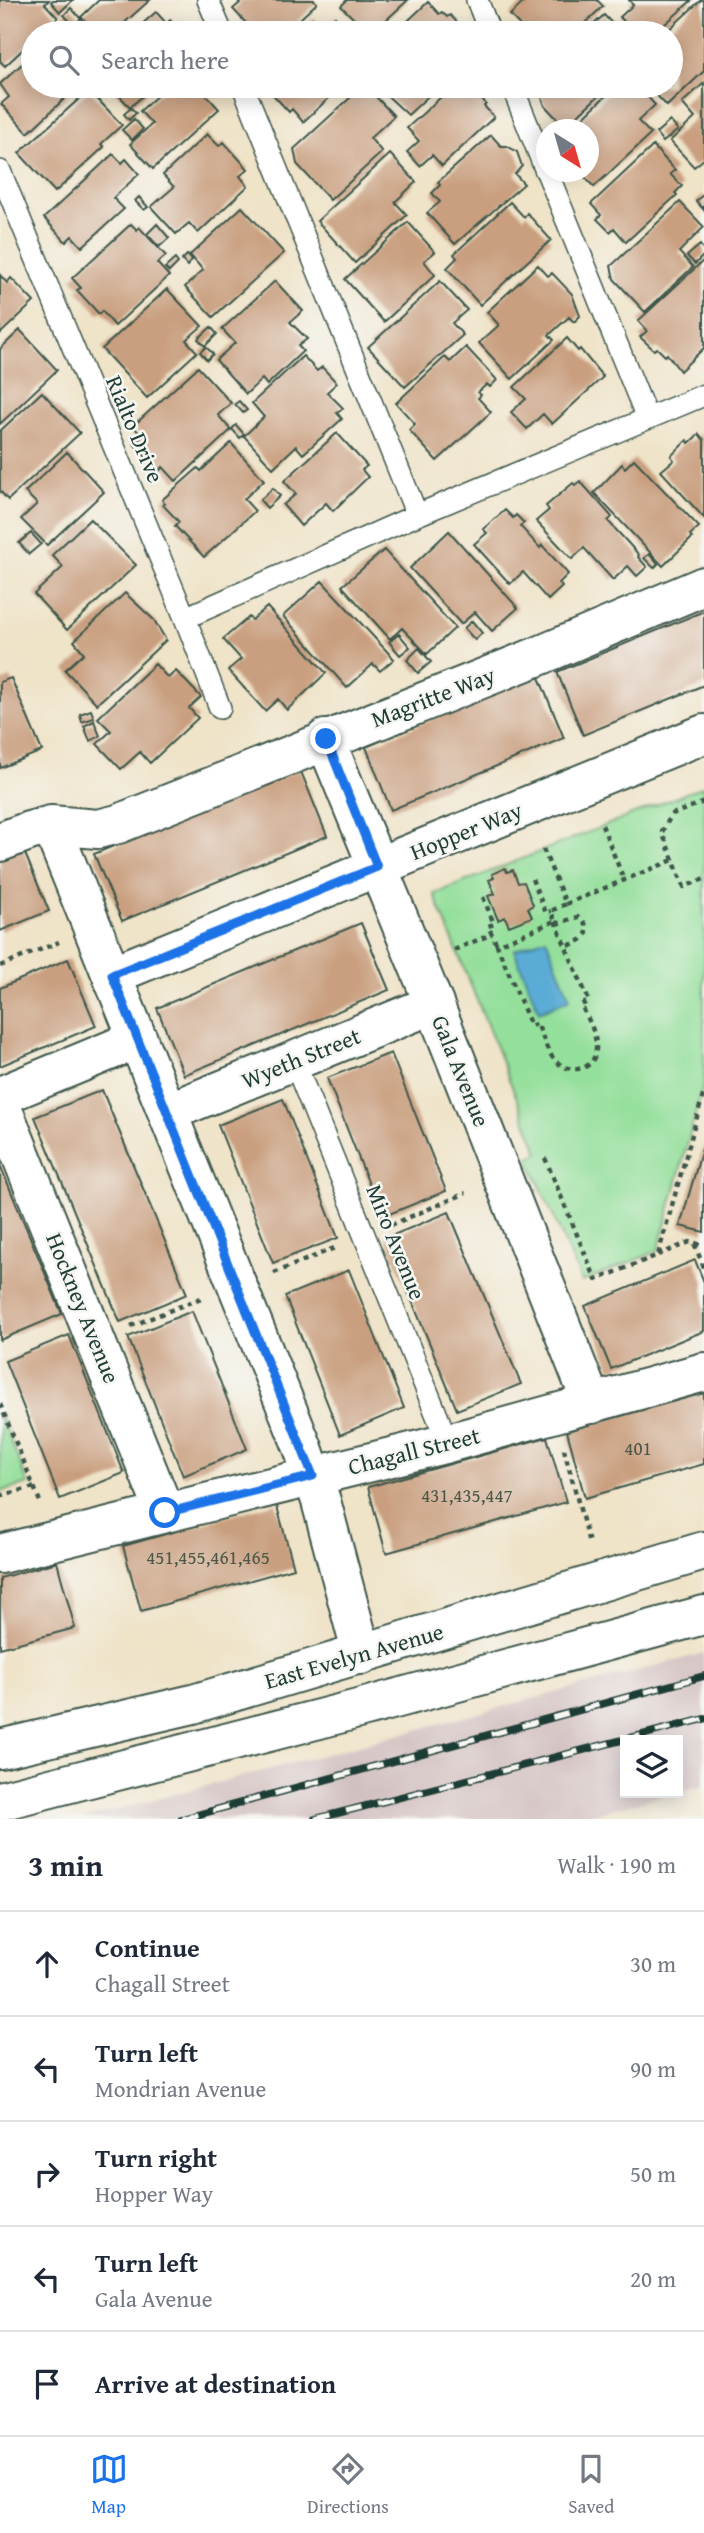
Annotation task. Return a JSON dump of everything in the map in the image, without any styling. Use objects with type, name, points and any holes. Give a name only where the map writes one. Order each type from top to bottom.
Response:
[{"type":"street","name":"Magritte Way","points":[[0,842],[51,825],[98,829],[118,824],[541,655],[704,586]]},
{"type":"street","name":"Hopper Way","points":[[112,975],[704,734]]},
{"type":"street","name":"Gala Avenue","points":[[326,739],[592,1404]]},
{"type":"street","points":[[51,825],[313,1476],[362,1655]]},
{"type":"street","name":"Wyeth Street","points":[[168,1112],[434,1004]]},
{"type":"street","points":[[0,1096],[138,1039]]},
{"type":"street","name":"Hockney Avenue","points":[[0,1103],[165,1513]]},
{"type":"street","name":"Chagall Street","points":[[0,1554],[448,1443],[704,1372]]},
{"type":"street","name":"East Evelyn Avenue","points":[[0,1749],[192,1704],[704,1551]]},
{"type":"street","points":[[0,1801],[358,1709],[704,1615]]},
{"type":"lane","points":[[208,0],[217,21]]},
{"type":"lane","points":[[477,0],[485,21]]},
{"type":"lane","points":[[248,98],[416,515]]},
{"type":"lane","points":[[517,98],[536,144]]},
{"type":"lane","name":"Rialto Drive","points":[[0,171],[220,708]]},
{"type":"lane","points":[[551,182],[648,418]]},
{"type":"lane","points":[[185,618],[416,515],[704,395]]},
{"type":"lane","name":"Miro Avenue","points":[[295,1061],[448,1443]]},
{"type":"path","points":[[704,802],[672,814],[662,832],[684,887],[704,879]]},
{"type":"path","points":[[602,825],[624,880]]},
{"type":"path","points":[[543,849],[566,904]]},
{"type":"path","points":[[532,879],[547,913],[673,860]]},
{"type":"path","points":[[482,897],[494,924],[488,926],[531,1026],[537,1023],[551,1056],[570,1070],[585,1067],[592,1062],[595,1037],[581,1005],[589,1001],[551,911]]},
{"type":"path","points":[[497,945],[578,917],[585,923],[587,933],[566,947]]},
{"type":"path","points":[[451,952],[492,934]]},
{"type":"path","points":[[0,966],[60,941]]},
{"type":"path","points":[[658,1255],[704,1092]]},
{"type":"path","points":[[545,1158],[596,1280],[690,1242],[704,1246]]},
{"type":"path","points":[[462,1180],[472,1204]]},
{"type":"path","points":[[381,1229],[467,1193]]},
{"type":"path","points":[[264,1277],[348,1243]]},
{"type":"path","points":[[694,1243],[704,1268]]},
{"type":"path","points":[[122,1327],[199,1298],[211,1297]]},
{"type":"path","points":[[199,1298],[204,1311]]},
{"type":"path","points":[[0,1404],[44,1511]]},
{"type":"path","points":[[563,1444],[589,1543]]},
{"type":"path","points":[[0,1496],[33,1487]]},
{"type":"shaded area","points":[[704,1653],[704,1785],[683,1791],[683,1735],[620,1735],[620,1798],[655,1798],[575,1819],[82,1819]]},
{"type":"green space","points":[[704,786],[704,1082],[658,1251],[582,1282],[528,1158],[539,1153],[434,894]]},
{"type":"green space","points":[[0,1414],[28,1484],[0,1492]]},
{"type":"water","points":[[546,938],[570,999],[539,1012],[514,950]]},
{"type":"building","points":[[0,0],[49,0],[45,4],[58,18],[55,21],[21,21],[21,51],[5,66],[0,61]]},
{"type":"building","points":[[73,0],[60,12],[51,2]]},
{"type":"building","points":[[99,0],[150,0],[126,21],[85,21],[81,17]]},
{"type":"building","points":[[237,0],[314,0],[317,3],[298,21],[244,21],[233,9],[240,3]]},
{"type":"building","points":[[347,0],[408,0],[385,21],[356,21],[341,6]]},
{"type":"building","points":[[526,0],[597,0],[603,6],[587,21],[516,21],[510,15]]},
{"type":"building","points":[[629,0],[692,0],[668,21],[624,21],[620,17],[633,5]]},
{"type":"building","points":[[704,0],[704,71],[683,91],[683,21],[678,21]]},
{"type":"building","points":[[428,2],[439,14],[442,12],[447,17],[450,15],[456,21],[408,21]]},
{"type":"building","points":[[71,8],[81,19],[69,21],[64,15]]},
{"type":"building","points":[[156,12],[164,21],[146,21]]},
{"type":"building","points":[[604,15],[610,21],[597,21]]},
{"type":"building","points":[[21,65],[21,98],[65,98],[28,133],[1,104],[9,97],[0,84]]},
{"type":"building","points":[[704,83],[704,159],[694,167],[670,141],[695,118],[682,103]]},
{"type":"building","points":[[80,98],[97,98],[122,125],[101,144],[104,147],[55,192],[19,153]]},
{"type":"building","points":[[121,98],[140,98],[130,107]]},
{"type":"building","points":[[155,98],[209,98],[219,109],[153,169],[130,144],[152,124],[140,111]]},
{"type":"building","points":[[276,98],[329,98],[303,122],[292,109],[289,112]]},
{"type":"building","points":[[350,98],[377,98],[394,116],[370,138],[382,152],[330,200],[297,164],[294,149]]},
{"type":"building","points":[[390,98],[426,98],[408,115]]},
{"type":"building","points":[[440,98],[480,98],[494,117],[442,166],[432,155],[420,166],[407,152],[419,141],[407,128]]},
{"type":"building","points":[[542,98],[596,98],[574,119],[557,119],[545,106]]},
{"type":"building","points":[[603,98],[649,98],[655,105],[638,121],[651,134],[594,187],[589,182],[599,182],[599,119],[582,119]]},
{"type":"building","points":[[659,98],[675,98],[667,106]]},
{"type":"building","points":[[131,108],[136,113],[129,120],[124,114]]},
{"type":"building","points":[[134,119],[143,129],[132,140],[122,130]]},
{"type":"building","points":[[670,121],[678,130],[663,142],[656,133]]},
{"type":"building","points":[[207,134],[219,146],[224,142],[248,169],[240,176],[248,186],[198,233],[189,223],[176,234],[151,207],[174,187],[163,175]]},
{"type":"building","points":[[491,135],[501,146],[507,146],[517,152],[522,166],[515,174],[524,184],[455,244],[427,213],[440,202],[432,193],[440,185],[438,182]]},
{"type":"building","points":[[653,146],[675,170],[670,174],[682,186],[675,193],[677,195],[626,242],[614,228],[610,232],[597,219],[601,215],[591,204]]},
{"type":"building","points":[[113,154],[122,163],[126,159],[139,174],[113,198],[124,209],[82,247],[72,236],[66,242],[44,218]]},
{"type":"building","points":[[390,154],[416,182],[395,202],[407,215],[355,263],[317,221]]},
{"type":"building","points":[[704,194],[704,210],[696,201]]},
{"type":"building","points":[[139,197],[148,207],[144,210],[135,201]]},
{"type":"building","points":[[510,202],[524,217],[527,213],[551,240],[480,305],[447,268],[457,258],[454,254]]},
{"type":"building","points":[[680,202],[704,227],[679,252],[693,267],[645,312],[614,279],[611,266]]},
{"type":"building","points":[[242,207],[284,253],[213,317],[185,287],[203,270],[190,255]]},
{"type":"building","points":[[408,222],[435,252],[424,261],[435,275],[384,322],[345,279]]},
{"type":"building","points":[[131,224],[137,230],[139,227],[166,256],[157,263],[169,276],[115,326],[102,311],[99,314],[77,290],[81,288],[72,278]]},
{"type":"building","points":[[157,224],[169,238],[159,247],[147,234]]},
{"type":"building","points":[[700,245],[704,255],[695,264],[687,256]]},
{"type":"building","points":[[187,255],[192,260],[187,266],[182,260]]},
{"type":"building","points":[[175,259],[178,263],[169,272],[165,268]]},
{"type":"building","points":[[704,260],[704,348],[680,371],[667,354],[665,356],[657,348],[654,350],[640,337],[647,331],[638,321]]},
{"type":"building","points":[[538,265],[548,276],[552,273],[572,294],[580,316],[574,322],[569,317],[549,335],[554,340],[512,379],[479,343],[499,325],[487,312]]},
{"type":"building","points":[[0,275],[7,283],[11,278],[34,302],[0,334]]},
{"type":"building","points":[[275,281],[303,311],[290,322],[307,339],[298,346],[303,351],[267,385],[262,379],[246,394],[216,360],[235,343],[222,329]]},
{"type":"building","points":[[440,281],[467,310],[452,323],[463,335],[405,387],[368,347]]},
{"type":"building","points":[[167,289],[202,326],[186,340],[197,352],[147,398],[102,349]]},
{"type":"building","points":[[211,327],[217,334],[205,346],[198,339]]},
{"type":"building","points":[[20,330],[57,370],[0,424],[0,349]]},
{"type":"building","points":[[567,338],[603,377],[552,424],[543,414],[527,429],[511,412],[526,399],[514,387]]},
{"type":"building","points":[[206,347],[213,354],[207,360],[200,352]]},
{"type":"building","points":[[466,347],[497,380],[490,387],[487,384],[478,392],[481,395],[478,398],[491,412],[437,461],[409,430],[415,424],[396,403],[445,357],[450,362]]},
{"type":"building","points":[[303,356],[317,371],[322,367],[337,383],[327,392],[343,408],[337,413],[342,419],[303,454],[296,446],[273,468],[244,436],[264,417],[252,403]]},
{"type":"building","points":[[198,367],[231,403],[218,415],[231,430],[176,481],[163,467],[159,471],[134,444],[142,436],[133,426]]},
{"type":"building","points":[[42,392],[80,433],[8,500],[0,491],[0,431]]},
{"type":"building","points":[[239,401],[247,410],[243,413],[235,404]]},
{"type":"building","points":[[236,425],[244,434],[240,438],[232,429]]},
{"type":"building","points":[[337,433],[367,466],[362,470],[368,477],[333,511],[326,503],[301,526],[283,505],[296,494],[284,481]]},
{"type":"building","points":[[699,434],[704,440],[704,518],[661,471],[674,460],[671,456],[687,440],[689,443]]},
{"type":"building","points":[[231,443],[264,480],[244,499],[255,511],[204,557],[175,526],[179,522],[163,505],[165,504],[162,500],[198,468],[201,471]]},
{"type":"building","points":[[67,452],[104,492],[47,545],[21,519],[37,504],[25,492]]},
{"type":"building","points":[[634,459],[699,527],[690,535],[692,538],[663,566],[594,493],[622,464],[625,468]]},
{"type":"building","points":[[580,481],[612,517],[608,521],[647,567],[637,576],[628,566],[613,580],[584,548],[572,559],[536,521],[549,510],[546,506],[573,483],[575,485]]},
{"type":"building","points":[[273,488],[280,496],[267,508],[260,500]]},
{"type":"building","points":[[505,510],[524,523],[520,526],[540,548],[542,545],[568,574],[559,583],[562,587],[548,600],[523,572],[510,584],[474,544],[487,533],[483,529]]},
{"type":"building","points":[[90,519],[136,565],[67,630],[34,594],[63,567],[52,555]]},
{"type":"building","points":[[449,531],[518,608],[492,631],[475,612],[461,624],[410,568]]},
{"type":"building","points":[[31,533],[41,544],[29,554],[19,543]]},
{"type":"building","points":[[384,550],[455,628],[427,654],[402,628],[390,639],[342,586]]},
{"type":"building","points":[[649,554],[658,564],[654,568],[644,558]]},
{"type":"building","points":[[322,581],[394,659],[380,671],[373,664],[347,688],[283,616]]},
{"type":"building","points":[[125,593],[154,620],[166,640],[97,704],[65,670],[84,653],[74,641]]},
{"type":"building","points":[[267,607],[326,673],[287,710],[278,699],[265,711],[228,670],[241,659],[223,639],[249,617],[252,620]]},
{"type":"building","points":[[704,611],[704,685],[583,735],[557,672]]},
{"type":"building","points":[[472,621],[482,633],[475,640],[464,628]]},
{"type":"building","points":[[399,634],[410,647],[400,655],[389,642]]},
{"type":"building","points":[[419,648],[431,662],[418,673],[407,660]]},
{"type":"building","points":[[155,664],[168,678],[176,671],[201,697],[189,708],[198,718],[150,763],[140,752],[121,769],[97,744],[111,731],[98,718]]},
{"type":"building","points":[[538,675],[564,738],[391,810],[366,747]]},
{"type":"building","points":[[11,678],[42,751],[0,768],[0,682]]},
{"type":"building","points":[[91,710],[94,718],[82,722],[80,714]]},
{"type":"building","points":[[94,721],[100,736],[90,741],[84,726]]},
{"type":"building","points":[[300,769],[327,836],[122,921],[94,854]]},
{"type":"building","points":[[21,844],[49,911],[0,931],[0,853]]},
{"type":"building","points":[[505,868],[507,872],[513,870],[518,883],[524,882],[533,905],[528,908],[532,917],[509,926],[505,917],[498,920],[488,896],[495,894],[489,880],[494,878],[492,874]]},
{"type":"building","points":[[361,923],[389,990],[184,1075],[157,1008]]},
{"type":"building","points":[[68,959],[96,1026],[0,1066],[0,988]]},
{"type":"building","points":[[391,1053],[446,1191],[382,1217],[327,1078]]},
{"type":"building","points":[[102,1090],[187,1294],[120,1322],[35,1117]]},
{"type":"building","points":[[283,1099],[338,1238],[273,1263],[218,1125]]},
{"type":"building","points":[[704,1142],[704,1232],[680,1226]]},
{"type":"building","points":[[0,1165],[62,1314],[0,1340]]},
{"type":"building","points":[[449,1212],[521,1384],[457,1410],[386,1238]]},
{"type":"building","points":[[695,1260],[704,1282],[704,1331],[611,1369],[585,1306]]},
{"type":"building","points":[[349,1270],[404,1408],[340,1435],[285,1296]]},
{"type":"building","points":[[192,1311],[247,1449],[183,1476],[128,1337]]},
{"type":"building","points":[[69,1335],[124,1473],[60,1499],[5,1361]]},
{"type":"building","points":[[704,1393],[704,1464],[585,1498],[567,1431]]},
{"type":"building","points":[[547,1437],[566,1502],[386,1553],[368,1487]]},
{"type":"building","points":[[276,1503],[294,1568],[141,1611],[123,1546]]},
{"type":"building","points":[[57,1562],[75,1628],[0,1648],[0,1578]]},
{"type":"railway","points":[[182,1819],[704,1676]]},
{"type":"railway","points":[[315,1819],[704,1719]]},
{"type":"route","points":[[165,1513],[313,1476],[112,975],[377,867],[326,739]]}]
